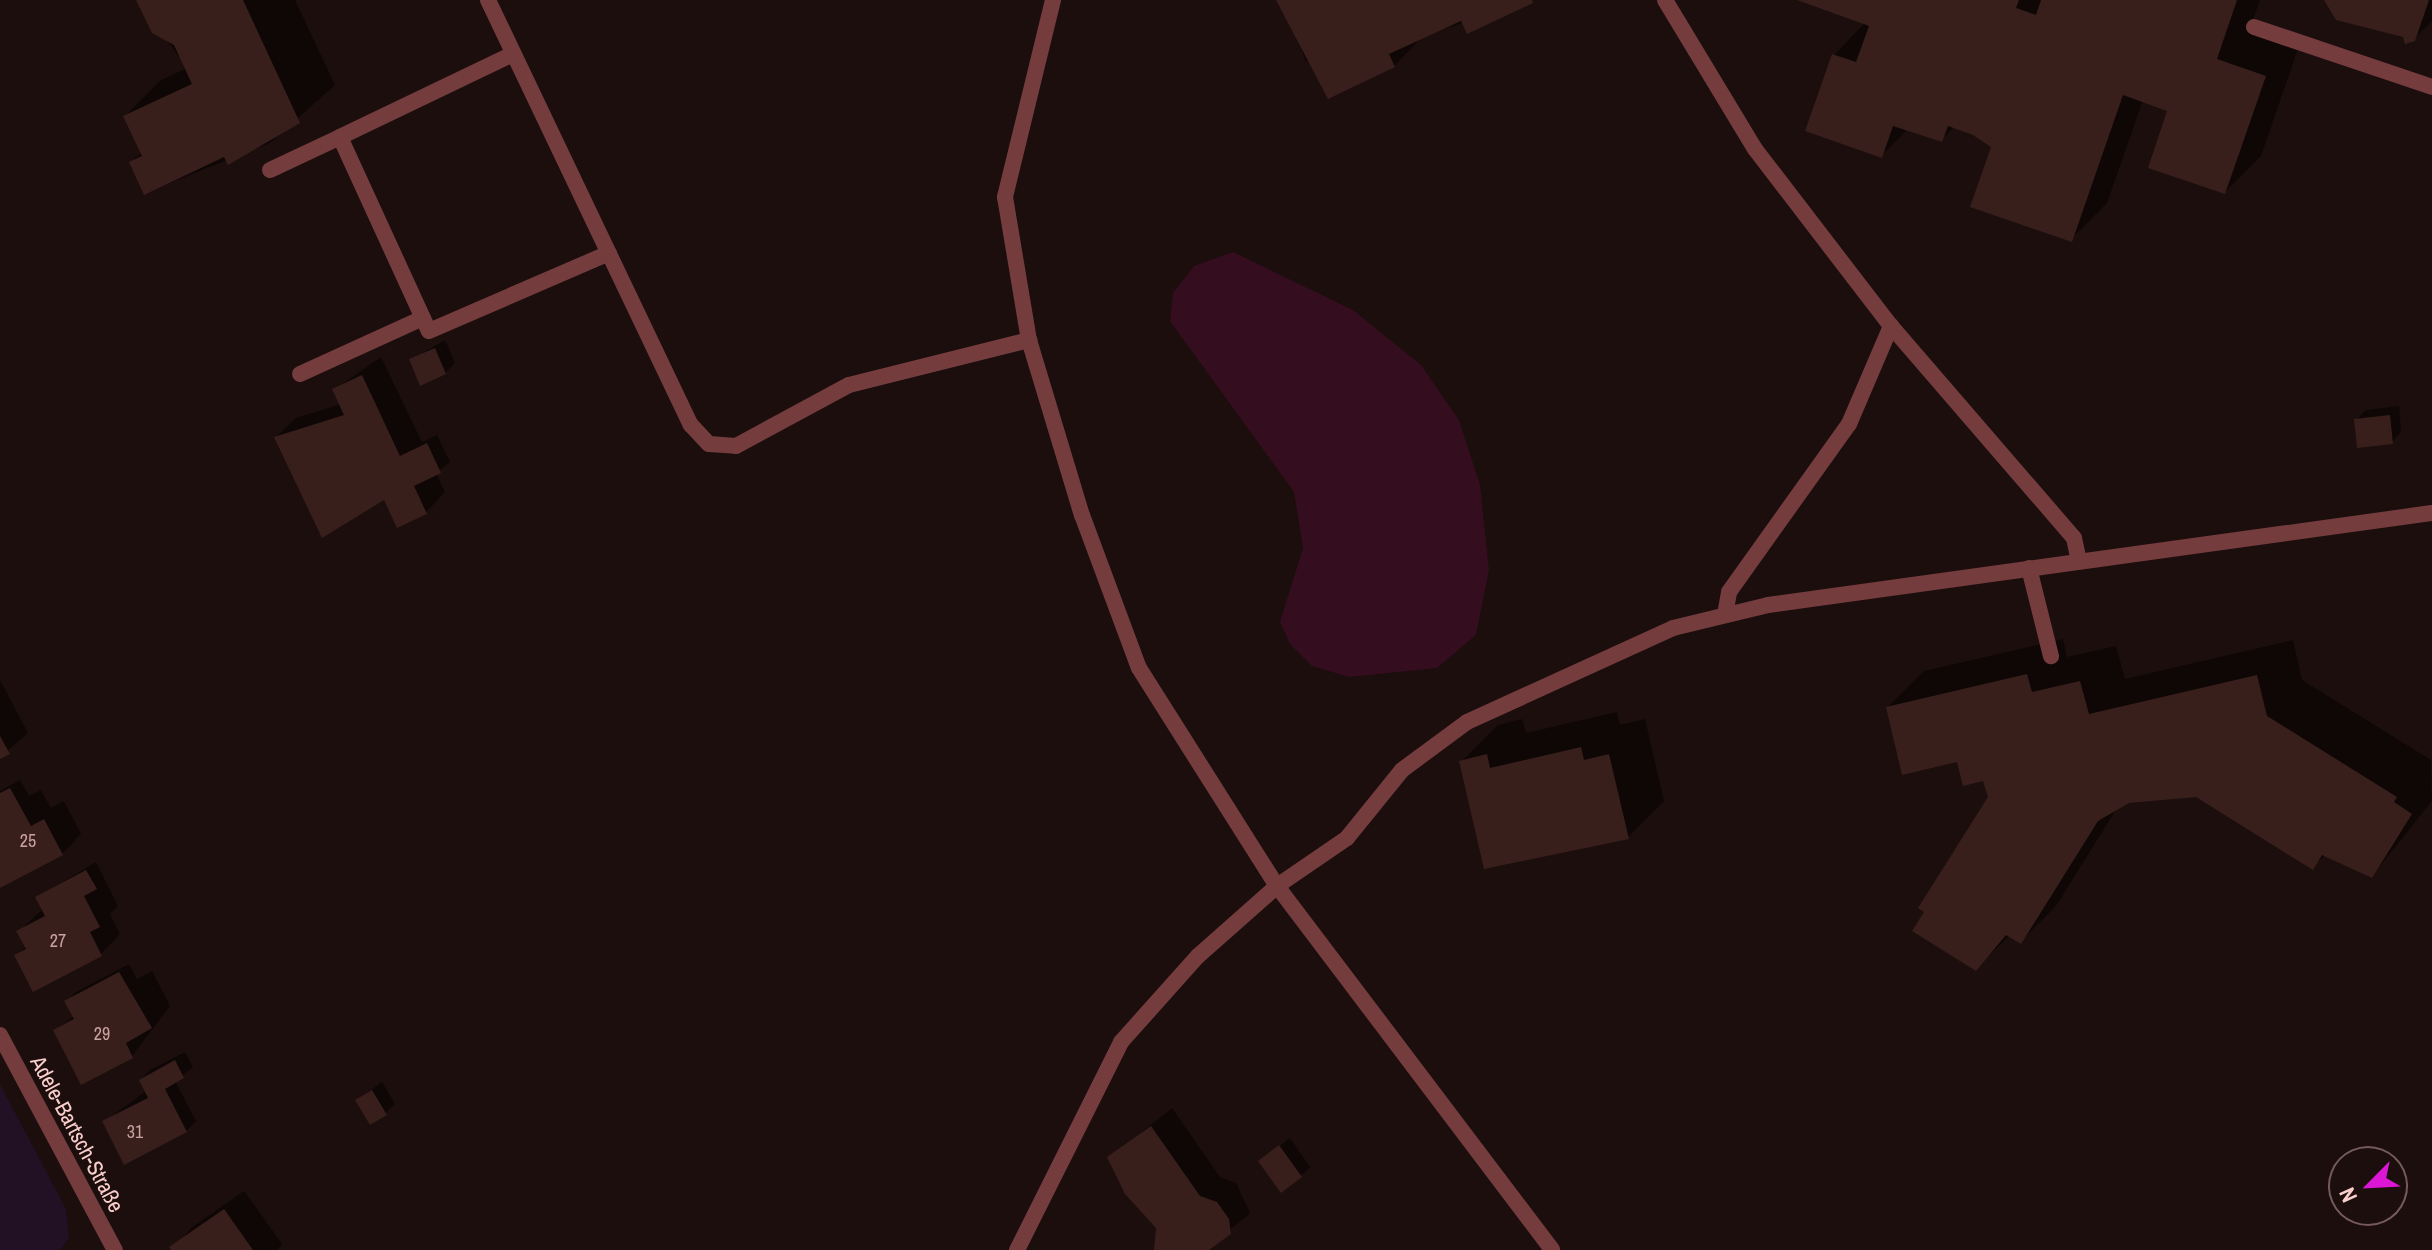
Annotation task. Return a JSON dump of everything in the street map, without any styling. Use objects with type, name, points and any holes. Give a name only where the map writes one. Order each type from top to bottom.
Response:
[{"type":"street","points":[[488,0],[691,425],[709,444],[736,446],[849,385],[1029,340]]},
{"type":"street","points":[[1053,0],[1005,197],[1029,340],[1139,668],[1277,886],[1552,1250]]},
{"type":"street","points":[[1665,0],[1755,149],[1891,326],[2074,538],[2079,561]]},
{"type":"street","points":[[2254,27],[2432,87]]},
{"type":"street","points":[[270,170],[513,54]]},
{"type":"street","points":[[340,137],[429,331],[609,253]]},
{"type":"street","points":[[300,374],[423,318]]},
{"type":"street","points":[[1725,615],[1729,592],[1849,424],[1891,326]]},
{"type":"street","points":[[1017,1250],[1105,1064],[1198,956],[1277,886],[1347,838],[1402,770],[1467,722],[1626,647],[1725,615],[2029,568],[2432,513]]},
{"type":"street","points":[[2029,568],[2051,656]]},
{"type":"street","name":"Adele-Bartsch-Straße","points":[[0,1035],[109,1248]]},
{"type":"shaded area","points":[[1233,252],[1353,310],[1421,365],[1459,420],[1480,485],[1489,570],[1476,635],[1437,668],[1349,677],[1312,666],[1290,644],[1280,622],[1303,548],[1294,492],[1170,321],[1173,293],[1194,266]]},
{"type":"shaded area","points":[[0,1084],[66,1209],[69,1238],[60,1250],[0,1250]]},
{"type":"building","points":[[136,0],[243,0],[300,123],[228,165],[224,157],[144,195],[129,162],[142,156],[123,116],[192,84],[174,45],[152,33]]},
{"type":"building","points":[[1276,0],[1532,0],[1533,3],[1467,34],[1461,21],[1389,54],[1395,67],[1328,99]]},
{"type":"building","points":[[1797,0],[2019,0],[2016,8],[2036,15],[2041,0],[2237,0],[2217,59],[2266,76],[2225,194],[2148,168],[2167,111],[2123,95],[2072,242],[1970,207],[1991,147],[1973,135],[1948,126],[1942,142],[1893,126],[1882,158],[1805,131],[1832,54],[1856,62],[1869,26]]},
{"type":"building","points":[[2324,0],[2429,0],[2415,41],[2405,44],[2403,37],[2336,20]]},
{"type":"building","points":[[435,348],[446,374],[420,386],[409,359]]},
{"type":"building","points":[[362,375],[400,456],[427,443],[441,473],[414,486],[427,514],[397,528],[384,500],[322,538],[274,437],[344,415],[332,389]]},
{"type":"building","points":[[2390,415],[2393,444],[2357,448],[2354,419]]},
{"type":"building","points":[[2027,674],[2032,692],[2080,681],[2089,714],[2257,675],[2267,716],[2397,797],[2394,802],[2412,814],[2372,878],[2322,855],[2313,870],[2196,797],[2129,803],[2098,821],[2021,944],[2006,935],[1976,971],[1912,931],[1924,912],[1918,908],[1988,797],[1983,781],[1963,786],[1957,762],[1902,775],[1886,707]]},
{"type":"building","points":[[0,736],[10,754],[0,759]]},
{"type":"building","points":[[1581,747],[1584,760],[1609,754],[1629,839],[1484,869],[1459,761],[1487,754],[1490,768]]},
{"type":"building","points":[[10,788],[31,826],[44,819],[63,855],[0,888],[0,793]]},
{"type":"building","points":[[86,870],[97,889],[84,896],[100,927],[90,932],[102,956],[33,992],[14,955],[26,949],[16,931],[45,916],[35,897]]},
{"type":"building","points":[[119,972],[152,1028],[126,1043],[133,1058],[81,1085],[53,1030],[74,1019],[64,1001]]},
{"type":"building","points":[[175,1060],[184,1078],[165,1089],[187,1132],[124,1165],[102,1121],[148,1098],[139,1080]]},
{"type":"building","points":[[372,1090],[387,1115],[370,1125],[355,1100]]},
{"type":"building","points":[[1151,1126],[1200,1196],[1217,1202],[1229,1219],[1231,1234],[1209,1250],[1154,1250],[1156,1228],[1125,1194],[1107,1157]]},
{"type":"building","points":[[1279,1145],[1302,1177],[1281,1193],[1258,1161]]},
{"type":"building","points":[[224,1209],[253,1250],[171,1250],[169,1247]]}]
